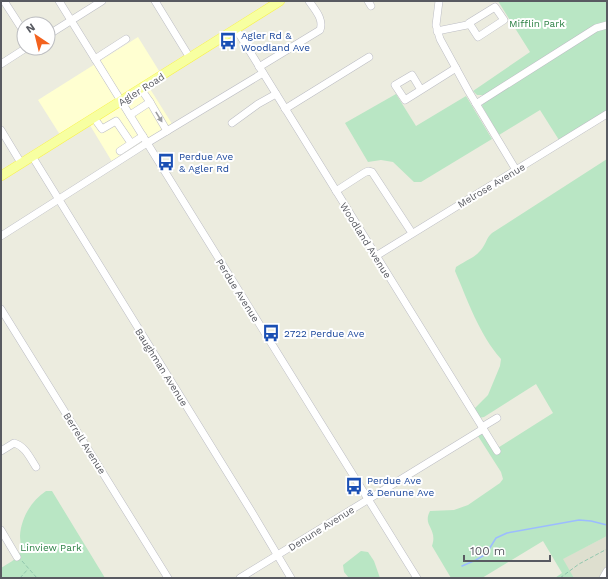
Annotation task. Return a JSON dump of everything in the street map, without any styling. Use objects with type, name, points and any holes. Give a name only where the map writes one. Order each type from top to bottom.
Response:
[{"type":"main road","name":"Agler Road","points":[[1,176],[280,1]]},
{"type":"street","points":[[4,1],[16,20]]},
{"type":"street","name":"Perdue Avenue","points":[[59,1],[417,578]]},
{"type":"street","points":[[56,30],[102,1]]},
{"type":"street","points":[[1,236],[168,131],[320,30],[322,24],[321,20],[309,1]]},
{"type":"street","points":[[439,1],[437,12],[437,31],[440,39],[476,104],[516,170]]},
{"type":"street","points":[[158,2],[190,58]]},
{"type":"street","points":[[437,31],[470,23],[495,7],[504,20],[478,37],[470,23]]},
{"type":"street","points":[[476,104],[596,28],[607,25]]},
{"type":"street","name":"Woodland Avenue","points":[[236,29],[497,451]]},
{"type":"street","points":[[95,59],[126,39]]},
{"type":"street","points":[[1,64],[16,54]]},
{"type":"street","points":[[285,109],[369,57]]},
{"type":"street","points":[[421,90],[456,68]]},
{"type":"street","points":[[141,89],[168,131]]},
{"type":"street","points":[[232,123],[258,104],[276,94]]},
{"type":"street","points":[[130,115],[150,102]]},
{"type":"street","name":"Melrose Avenue","points":[[376,256],[607,114]]},
{"type":"street","points":[[94,118],[102,129],[116,121],[131,143]]},
{"type":"street","points":[[1,130],[21,163]]},
{"type":"street","points":[[120,151],[143,136]]},
{"type":"street","name":"Baughman Avenue","points":[[32,156],[291,578]]},
{"type":"street","points":[[336,191],[364,173],[368,171],[372,172],[412,234]]},
{"type":"street","name":"Berrell Avenue","points":[[1,309],[168,578]]},
{"type":"street","name":"Denune Avenue","points":[[240,578],[497,418]]},
{"type":"street","points":[[1,451],[14,443],[18,444],[22,447],[36,467]]},
{"type":"street","points":[[1,530],[17,557]]},
{"type":"street","points":[[603,578],[607,571]]},
{"type":"path","points":[[560,578],[579,564],[607,549]]},
{"type":"path","points":[[17,557],[37,578]]},
{"type":"path","points":[[20,578],[29,569]]},
{"type":"shaded area","points":[[138,37],[161,74],[147,84],[174,127],[114,165],[88,122],[62,138],[38,100]]},
{"type":"shaded area","points":[[607,536],[607,578],[574,578],[562,559]]},
{"type":"green space","name":"Mifflin Park","points":[[498,1],[607,1],[607,110],[559,140],[540,110],[499,135],[482,106],[485,98],[483,95],[477,95],[473,91],[530,52]]},
{"type":"green space","points":[[396,94],[416,126],[466,96],[492,139],[421,182],[414,182],[393,162],[381,160],[368,162],[345,123]]},
{"type":"green space","points":[[607,159],[607,536],[563,559],[574,578],[555,578],[562,573],[543,541],[482,578],[451,578],[432,546],[433,535],[428,520],[430,511],[454,510],[468,505],[500,483],[503,479],[501,472],[478,436],[481,433],[496,449],[553,413],[536,384],[484,417],[479,418],[474,409],[488,395],[500,366],[501,359],[486,339],[480,328],[455,271],[456,267],[478,253],[492,233]]},
{"type":"green space","name":"Linview Park","points":[[46,491],[52,491],[105,578],[1,578],[1,568],[19,555],[21,548],[20,536],[22,523],[28,510],[31,505]]},
{"type":"green space","points":[[361,551],[368,552],[374,561],[380,578],[349,578],[344,572],[343,565]]},
{"type":"waterway","points":[[462,566],[486,554],[496,538],[507,533],[579,520],[607,525]]},
{"type":"place","name":"Agler Rd & Woodland Ave","points":[[228,41]]},
{"type":"place","name":"Perdue Ave & Agler Rd","points":[[166,162]]},
{"type":"place","name":"2722 Perdue Ave","points":[[271,333]]},
{"type":"place","name":"Perdue Ave & Denune Ave","points":[[354,486]]}]
